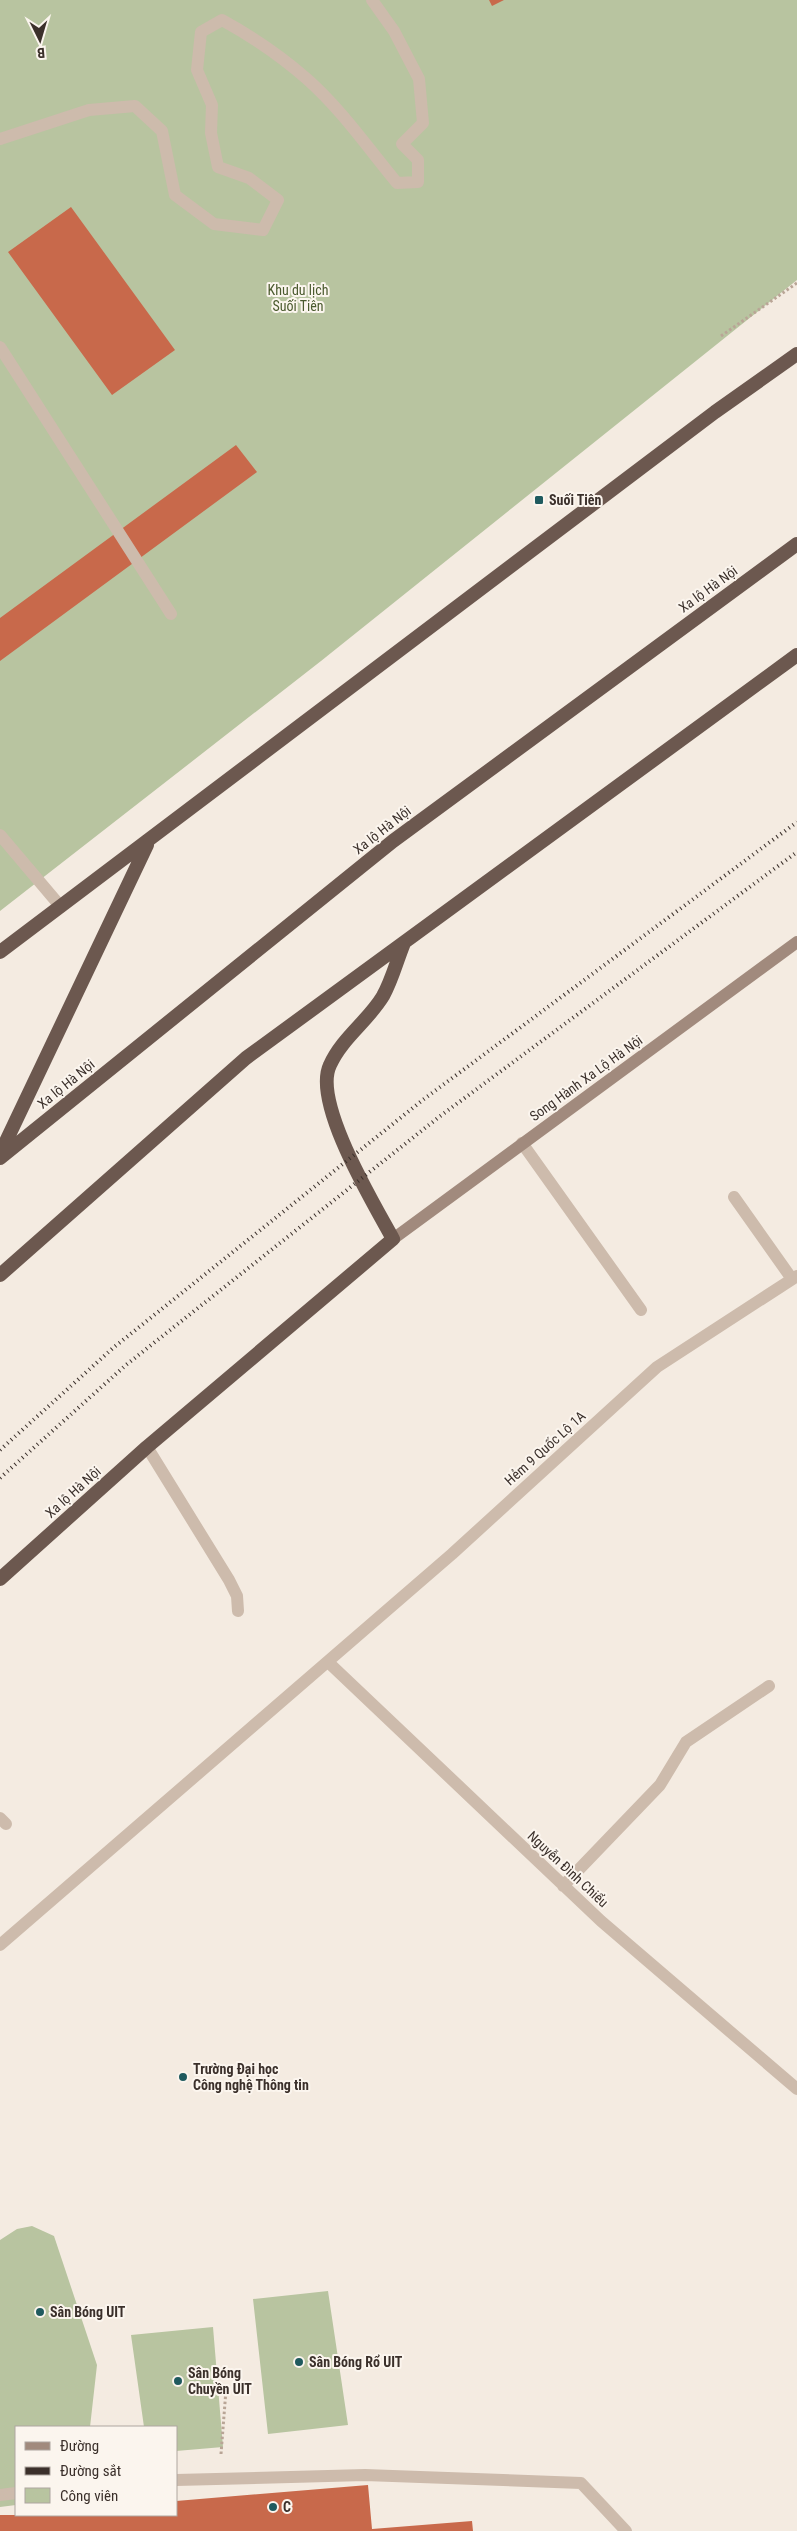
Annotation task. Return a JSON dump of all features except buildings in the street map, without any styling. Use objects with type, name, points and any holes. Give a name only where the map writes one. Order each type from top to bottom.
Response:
[{"type":"highway","points":[[0,952],[700,424],[797,354]]},
{"type":"highway","name":"Xa lộ Hà Nội","points":[[0,1158],[393,841],[797,544]]},
{"type":"highway","points":[[0,1274],[246,1058],[797,655]]},
{"type":"highway","points":[[0,1154],[148,842]]},
{"type":"highway","points":[[394,1239],[347,1155],[325,1086],[329,1066],[337,1051],[382,996],[405,942]]},
{"type":"highway","name":"Xa lộ Hà Nội","points":[[0,1579],[147,1447],[394,1239]]},
{"type":"main road","name":"Song Hành Xa Lộ Hà Nội","points":[[394,1239],[797,942]]},
{"type":"street","points":[[0,139],[89,110],[135,106],[162,131],[175,194],[214,224],[263,230],[278,200],[249,178],[218,167],[211,133],[212,105],[197,70],[200,32],[222,20],[259,41],[308,80],[356,131],[397,183],[418,182],[418,160],[402,144],[423,123],[419,79],[394,31],[372,0]]},
{"type":"street","points":[[0,347],[171,614]]},
{"type":"street","points":[[0,835],[61,907]]},
{"type":"street","points":[[522,1143],[641,1310]]},
{"type":"street","points":[[734,1197],[795,1277]]},
{"type":"street","name":"Hẻm 9 Quốc Lộ 1A","points":[[0,1946],[452,1554],[657,1367],[795,1277]]},
{"type":"street","points":[[147,1447],[238,1596],[238,1611]]},
{"type":"street","name":"Nguyễn Đình Chiểu","points":[[328,1662],[563,1886],[797,2089]]},
{"type":"street","points":[[563,1886],[660,1785],[686,1742],[769,1686]]},
{"type":"street","points":[[178,2480],[365,2475],[581,2483],[626,2531]]},
{"type":"street","points":[[0,2495],[15,2493]]},
{"type":"path","points":[[721,336],[797,283]]},
{"type":"path","points":[[214,2480],[223,2447],[226,2390]]},
{"type":"green space","name":"Khu du lịch Suối Tiên","points":[[0,0],[797,0],[797,280],[321,661],[0,911]]},
{"type":"green space","name":"Sân Bóng UIT","points":[[32,2226],[54,2236],[97,2365],[90,2426],[15,2426],[15,2505],[0,2507],[0,2240],[17,2229]]},
{"type":"green space","name":"Sân Bóng Rổ UIT","points":[[328,2291],[348,2425],[268,2434],[253,2299]]},
{"type":"green space","name":"Sân Bóng Chuyền UIT","points":[[213,2327],[223,2447],[178,2451],[178,2426],[144,2426],[131,2335]]},
{"type":"railway","points":[[0,1450],[113,1348],[424,1099],[797,822]]},
{"type":"railway","points":[[0,1478],[126,1365],[439,1117],[797,852]]},
{"type":"place","name":"Suối Tiên","points":[[539,500]]},
{"type":"place","name":"Trường Đại học Công nghệ Thông tin","points":[[183,2077]]},
{"type":"place","name":"Sân Bóng UIT","points":[[40,2312]]},
{"type":"place","name":"Sân Bóng Rổ UIT","points":[[299,2362]]},
{"type":"place","name":"Sân Bóng Chuyền UIT","points":[[178,2381]]},
{"type":"place","name":"C","points":[[273,2507]]}]
